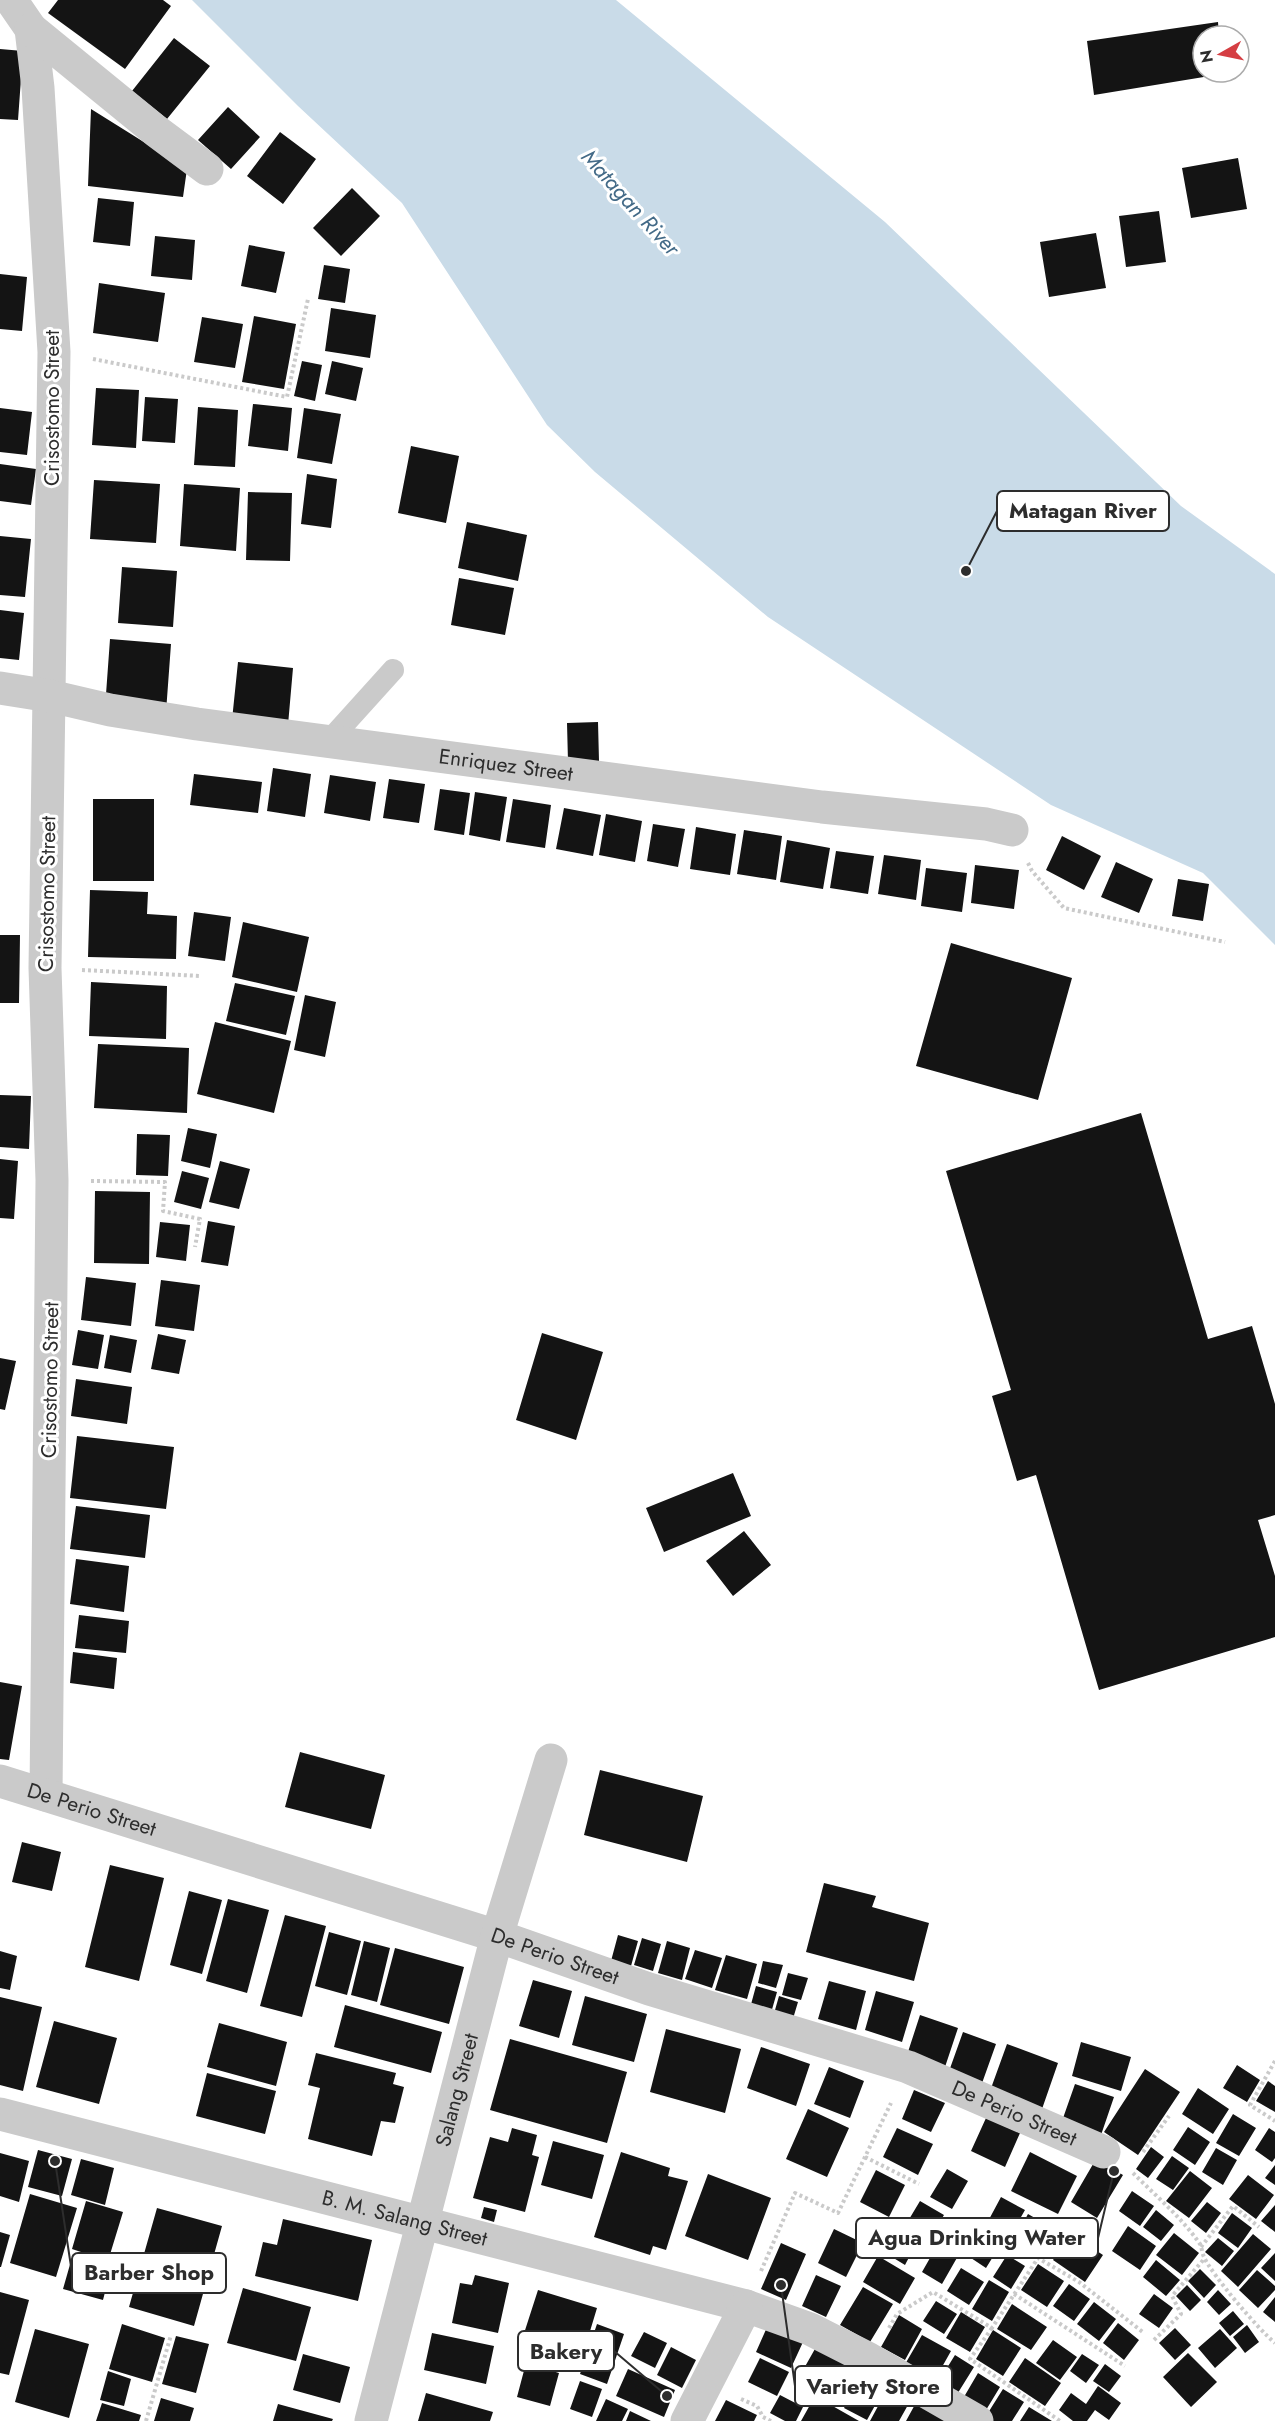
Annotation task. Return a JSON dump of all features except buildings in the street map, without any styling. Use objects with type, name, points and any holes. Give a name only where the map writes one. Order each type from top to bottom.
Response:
[{"type":"street","name":"Crisostomo Street","points":[[11,0],[31,29],[38,88],[54,352],[45,968],[52,1180],[46,1795]]},
{"type":"street","points":[[31,29],[156,131],[207,169]]},
{"type":"street","name":"Enriquez Street","points":[[0,688],[50,696],[110,710],[328,742],[822,807],[986,824],[1012,830]]},
{"type":"street","name":"Salang Street","points":[[371,2421],[497,1936],[551,1760]]},
{"type":"street","name":"De Perio Street","points":[[0,1781],[497,1936],[649,1989],[908,2067],[1104,2151]]},
{"type":"street","name":"B. M. Salang Street","points":[[0,2114],[746,2306],[810,2329],[977,2421]]},
{"type":"street","points":[[687,2421],[746,2306]]},
{"type":"lane","points":[[328,742],[393,670]]},
{"type":"path","points":[[54,352],[288,397],[308,299]]},
{"type":"path","points":[[1012,830],[1032,871],[1064,908],[1225,942]]},
{"type":"path","points":[[45,968],[201,976]]},
{"type":"path","points":[[52,1180],[165,1182],[163,1211],[200,1219],[195,1247]]},
{"type":"path","points":[[1275,2061],[1250,2105],[1275,2121]]},
{"type":"path","points":[[746,2306],[795,2193],[838,2213],[908,2067]]},
{"type":"path","points":[[1130,2170],[1169,2116]]},
{"type":"path","points":[[1104,2151],[1130,2170],[1184,2224],[1201,2247],[1204,2258],[1275,2343]]},
{"type":"path","points":[[865,2157],[919,2184]]},
{"type":"path","points":[[1201,2247],[1233,2206],[1259,2227]]},
{"type":"path","points":[[1060,2421],[970,2359],[1038,2258],[1079,2282],[1144,2333]]},
{"type":"path","points":[[1154,2340],[1181,2314],[1172,2296],[1204,2258]]},
{"type":"path","points":[[869,2360],[897,2314],[933,2292],[992,2328]]},
{"type":"path","points":[[1014,2294],[1125,2366]]},
{"type":"path","points":[[146,2421],[171,2335]]},
{"type":"water","points":[[192,0],[616,0],[885,222],[1181,506],[1275,574],[1275,945],[1203,873],[1051,805],[768,617],[595,472],[547,425],[402,203],[298,106]]},
{"type":"place","name":"Matagan River","points":[[966,571]]},
{"type":"place","name":"Barber Shop","points":[[55,2161]]},
{"type":"place","name":"Agua Drinking Water","points":[[1114,2171]]},
{"type":"place","name":"Variety Store","points":[[781,2285]]},
{"type":"place","name":"Bakery","points":[[667,2396]]}]
